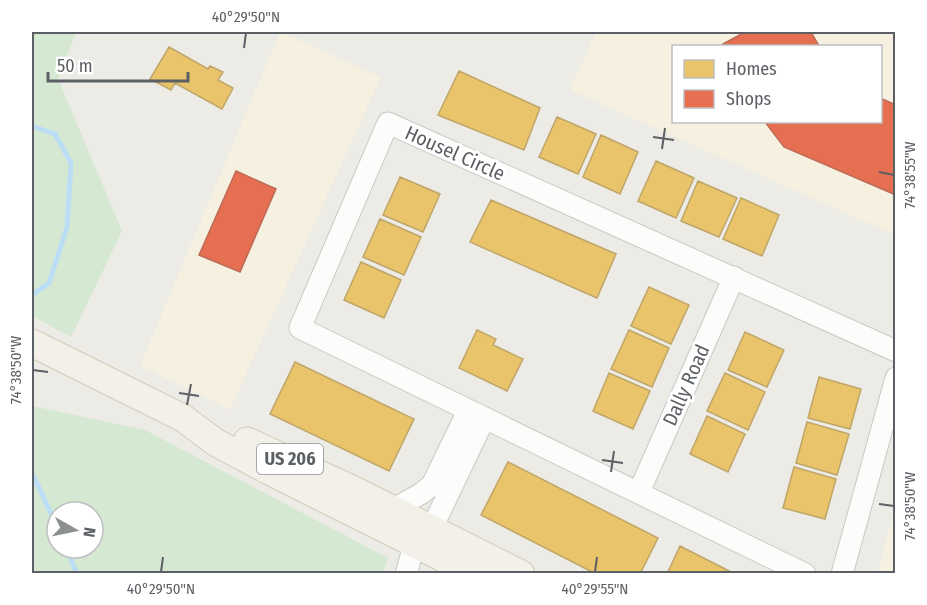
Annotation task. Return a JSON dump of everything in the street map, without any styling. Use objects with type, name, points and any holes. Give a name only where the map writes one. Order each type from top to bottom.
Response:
[{"type":"main road","name":"US 206","points":[[35,345],[183,418],[221,429],[394,509],[469,573]]},
{"type":"main road","name":"US 206","points":[[183,418],[215,442],[262,467],[423,535],[521,573]]},
{"type":"lane","name":"Housel Circle","points":[[805,573],[300,328],[388,123],[896,351]]},
{"type":"lane","name":"Dally Road","points":[[639,492],[734,277]]},
{"type":"lane","points":[[842,573],[896,378]]},
{"type":"lane","points":[[394,509],[422,494],[432,485],[476,415]]},
{"type":"lane","points":[[406,573],[476,415]]},
{"type":"shaded area","points":[[280,32],[381,77],[230,409],[140,366]]},
{"type":"shaded area","points":[[596,32],[895,32],[895,235],[570,90]]},
{"type":"shaded area","points":[[895,507],[895,573],[878,573]]},
{"type":"green space","points":[[32,32],[76,32],[58,79],[122,231],[71,337],[32,316]]},
{"type":"green space","points":[[32,406],[145,430],[388,558],[383,573],[32,573]]},
{"type":"building: Homes","points":[[169,47],[208,69],[210,66],[223,72],[218,80],[233,88],[222,109],[175,83],[171,90],[150,79]]},
{"type":"building: Homes","points":[[459,71],[540,108],[524,150],[438,115]]},
{"type":"building: Homes","points":[[557,117],[596,134],[578,174],[539,157]]},
{"type":"building: Homes","points":[[601,135],[638,152],[620,194],[583,177]]},
{"type":"building: Homes","points":[[656,161],[694,178],[676,218],[638,201]]},
{"type":"building: Homes","points":[[400,177],[440,194],[423,232],[383,215]]},
{"type":"building: Homes","points":[[698,181],[737,198],[719,237],[681,221]]},
{"type":"building: Homes","points":[[741,198],[779,215],[762,256],[723,239]]},
{"type":"building: Homes","points":[[491,200],[616,254],[597,298],[470,242]]},
{"type":"building: Homes","points":[[380,219],[421,237],[404,275],[363,257]]},
{"type":"building: Homes","points":[[361,262],[401,280],[384,318],[344,300]]},
{"type":"building: Homes","points":[[649,287],[689,305],[671,344],[631,326]]},
{"type":"building: Homes","points":[[477,330],[496,339],[493,345],[523,359],[507,391],[459,368]]},
{"type":"building: Homes","points":[[629,330],[669,348],[652,387],[611,369]]},
{"type":"building: Homes","points":[[745,332],[784,350],[767,387],[728,370]]},
{"type":"building: Homes","points":[[295,362],[414,419],[389,471],[270,414]]},
{"type":"building: Homes","points":[[609,373],[650,391],[633,429],[593,411]]},
{"type":"building: Homes","points":[[725,373],[765,392],[748,430],[707,411]]},
{"type":"building: Homes","points":[[819,377],[861,389],[850,429],[808,418]]},
{"type":"building: Homes","points":[[707,416],[745,434],[728,472],[690,454]]},
{"type":"building: Homes","points":[[807,422],[849,434],[837,475],[796,463]]},
{"type":"building: Homes","points":[[508,462],[658,538],[640,574],[596,574],[481,515]]},
{"type":"building: Homes","points":[[794,467],[836,479],[825,519],[783,508]]},
{"type":"building: Homes","points":[[680,546],[735,574],[667,574]]},
{"type":"building: Shops","points":[[745,32],[811,32],[818,45],[724,45]]},
{"type":"building: Shops","points":[[882,99],[896,105],[896,195],[784,147],[766,123],[882,123]]},
{"type":"building: Shops","points":[[236,171],[276,189],[240,272],[199,255]]},
{"type":"waterway","points":[[32,126],[55,134],[71,163],[67,227],[49,283],[32,295]]},
{"type":"waterway","points":[[32,473],[45,501]]},
{"type":"waterway","points":[[71,560],[77,574]]}]
